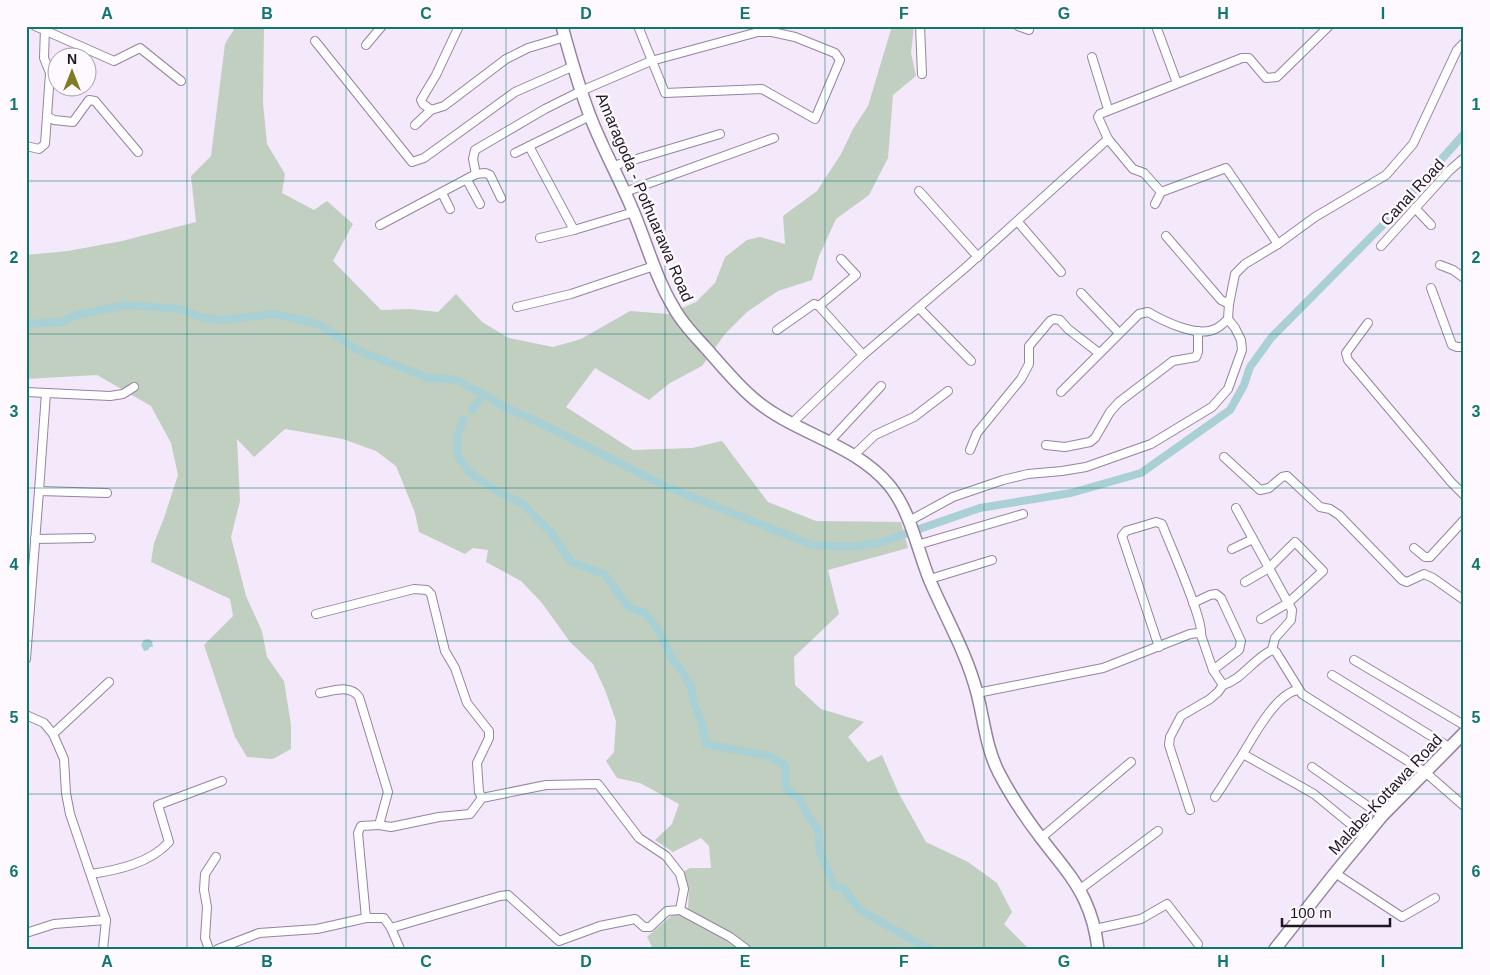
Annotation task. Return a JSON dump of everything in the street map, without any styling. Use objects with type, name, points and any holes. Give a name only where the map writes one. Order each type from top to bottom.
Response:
[{"type":"street","points":[[35,26],[45,28],[114,61],[140,48],[181,81]]},
{"type":"street","points":[[366,45],[382,26]]},
{"type":"street","points":[[431,110],[421,100],[436,75],[459,26]]},
{"type":"street","points":[[476,174],[473,159],[475,150],[545,109],[651,61],[758,32],[772,32],[795,37],[835,53],[840,60],[815,119],[762,89],[665,94],[651,61],[638,26]]},
{"type":"street","points":[[920,26],[922,74]]},
{"type":"street","points":[[1018,26],[1029,30]]},
{"type":"street","points":[[1156,26],[1177,83]]},
{"type":"street","points":[[1161,192],[1144,173],[1133,169],[1108,139],[1098,117],[1100,114],[1108,109],[1246,57],[1250,58],[1266,78],[1273,78],[1329,26]]},
{"type":"street","points":[[26,146],[39,149],[45,144],[50,72],[44,58],[45,28]]},
{"type":"street","points":[[415,125],[431,110],[444,106],[506,59],[563,32]]},
{"type":"street","name":"Amaragoda - Pothuarawa Road","points":[[563,32],[590,116],[634,212],[654,266],[674,308],[686,326],[735,381],[753,398],[767,409],[829,442],[868,466],[888,484],[901,503],[930,580],[968,665],[977,693],[986,739],[995,766],[1009,793],[1060,861],[1086,902],[1095,929],[1098,949]]},
{"type":"street","points":[[315,41],[412,162],[424,158],[515,92],[574,66]]},
{"type":"street","points":[[913,532],[953,497],[1003,480],[1028,474],[1062,472],[1086,467],[1151,444],[1212,407],[1228,389],[1242,350],[1241,340],[1228,319],[1235,274],[1245,264],[1278,244],[1315,217],[1386,175],[1413,144],[1456,50],[1464,43]]},
{"type":"street","points":[[1092,57],[1108,109]]},
{"type":"street","points":[[47,116],[54,120],[73,122],[88,100],[95,101],[138,152]]},
{"type":"street","points":[[514,153],[590,116]]},
{"type":"street","points":[[613,166],[720,134]]},
{"type":"street","points":[[625,192],[774,138]]},
{"type":"street","points":[[792,423],[863,355],[1018,222],[1108,139]]},
{"type":"street","points":[[528,146],[574,230]]},
{"type":"street","name":"Canal Road","points":[[1381,246],[1449,171],[1464,158]]},
{"type":"street","points":[[1155,204],[1161,192],[1226,168],[1278,244]]},
{"type":"street","points":[[380,225],[476,174],[485,173],[490,175],[501,198]]},
{"type":"street","points":[[467,180],[480,204]]},
{"type":"street","points":[[919,191],[978,257]]},
{"type":"street","points":[[442,193],[450,209]]},
{"type":"street","points":[[1415,208],[1431,226]]},
{"type":"street","points":[[540,238],[634,212]]},
{"type":"street","points":[[1018,222],[1061,272]]},
{"type":"street","points":[[1166,236],[1222,300],[1229,304]]},
{"type":"street","points":[[819,306],[856,274],[841,259]]},
{"type":"street","points":[[1440,265],[1453,270],[1464,278]]},
{"type":"street","points":[[517,307],[571,294],[654,266]]},
{"type":"street","points":[[1431,288],[1452,345],[1456,348],[1464,347]]},
{"type":"street","points":[[1081,293],[1119,333]]},
{"type":"street","points":[[777,330],[814,304],[819,306],[863,355]]},
{"type":"street","points":[[919,308],[971,361]]},
{"type":"street","points":[[1061,392],[1139,314],[1148,312],[1167,323],[1198,331],[1214,330],[1228,319]]},
{"type":"street","points":[[970,450],[977,433],[1021,379],[1029,364],[1029,346],[1050,321],[1054,319],[1060,320],[1100,353]]},
{"type":"street","points":[[1368,323],[1346,353],[1348,360],[1464,495]]},
{"type":"street","points":[[1046,445],[1065,447],[1090,442],[1095,438],[1110,412],[1119,402],[1173,361],[1196,357],[1198,352],[1198,331]]},
{"type":"street","points":[[829,442],[881,386]]},
{"type":"street","points":[[26,392],[110,396],[123,394],[134,387]]},
{"type":"street","points":[[853,456],[875,435],[914,417],[948,391]]},
{"type":"street","points":[[26,659],[46,393]]},
{"type":"street","points":[[1224,457],[1260,490],[1269,488],[1282,477],[1287,476],[1320,507],[1330,509],[1339,515],[1402,580],[1407,582],[1424,574],[1433,578],[1464,600]]},
{"type":"street","points":[[39,491],[107,493]]},
{"type":"street","points":[[1190,810],[1169,745],[1170,737],[1181,716],[1210,699],[1223,685],[1234,682],[1272,650],[1275,638],[1291,620],[1292,610],[1236,508]]},
{"type":"street","points":[[913,532],[1022,514]]},
{"type":"street","points":[[1414,548],[1425,558],[1430,557],[1464,520]]},
{"type":"street","points":[[1159,647],[1122,536],[1126,531],[1156,522],[1162,524],[1193,603],[1213,670],[1223,685]]},
{"type":"street","points":[[35,539],[91,538]]},
{"type":"street","points":[[1232,550],[1253,539]]},
{"type":"street","points":[[1246,582],[1268,568],[1295,542],[1323,571],[1288,603],[1261,619]]},
{"type":"street","points":[[930,580],[992,560]]},
{"type":"street","points":[[316,614],[414,589],[427,590],[431,594],[445,651],[455,668],[467,703],[488,731],[488,738],[477,763],[479,792],[482,798]]},
{"type":"street","points":[[1193,603],[1216,594],[1221,598],[1242,641],[1239,650],[1213,670]]},
{"type":"street","points":[[977,693],[1103,668],[1190,634],[1198,633],[1201,635]]},
{"type":"street","points":[[1272,650],[1276,652],[1302,694],[1425,772],[1464,806]]},
{"type":"street","points":[[1354,660],[1464,725]]},
{"type":"street","points":[[1332,675],[1450,748]]},
{"type":"street","points":[[53,734],[109,682]]},
{"type":"street","points":[[320,693],[349,689],[355,691],[359,697],[388,792],[379,825]]},
{"type":"street","points":[[1216,797],[1243,754],[1246,745],[1269,711],[1292,691],[1298,690]]},
{"type":"street","points":[[26,715],[44,723],[53,734],[64,759],[66,793],[70,814],[106,920],[102,949]]},
{"type":"street","name":"Malabe-Kottawa Road","points":[[1275,949],[1382,816],[1464,733]]},
{"type":"street","points":[[1243,754],[1314,794],[1365,836]]},
{"type":"street","points":[[1041,838],[1131,762]]},
{"type":"street","points":[[1312,767],[1382,816]]},
{"type":"street","points":[[90,874],[114,871],[160,852],[169,842],[158,805],[222,781]]},
{"type":"street","points":[[366,918],[358,833],[361,826],[391,826],[439,817],[470,814],[482,798],[546,785],[598,784],[639,838],[666,856],[680,874],[684,889],[680,910]]},
{"type":"street","points":[[1079,890],[1158,831]]},
{"type":"street","points":[[209,949],[205,938],[207,908],[204,890],[206,874],[216,857]]},
{"type":"street","points":[[1335,873],[1402,917],[1435,898]]},
{"type":"street","points":[[391,928],[508,895],[559,941],[600,926],[635,919],[644,927],[650,927],[667,911],[680,910],[730,937],[746,949]]},
{"type":"street","points":[[1095,929],[1141,919],[1167,904],[1198,944]]},
{"type":"street","points":[[218,949],[259,932],[317,929],[366,918],[384,918],[391,928],[400,949]]},
{"type":"street","points":[[26,933],[54,924],[106,920]]},
{"type":"shaded area","points":[[236,26],[264,26],[263,103],[267,144],[285,174],[282,193],[314,210],[327,201],[353,224],[333,261],[381,310],[410,309],[438,312],[456,294],[482,322],[509,338],[553,347],[581,339],[630,311],[668,314],[696,302],[715,283],[725,257],[747,240],[760,237],[785,244],[783,216],[817,191],[841,154],[853,129],[868,106],[892,26],[914,26],[911,53],[916,76],[893,95],[888,158],[869,195],[836,219],[819,256],[812,280],[778,291],[747,312],[725,334],[702,366],[670,383],[649,400],[595,368],[566,407],[633,450],[692,448],[722,441],[768,502],[816,521],[901,522],[908,548],[828,570],[839,614],[794,657],[795,685],[821,709],[864,722],[848,737],[868,762],[882,755],[898,792],[926,842],[968,862],[997,883],[1012,912],[1004,924],[1028,948],[1047,947],[1048,949],[653,949],[647,937],[671,916],[688,908],[689,890],[680,874],[690,868],[711,868],[709,846],[701,838],[673,852],[655,840],[672,824],[679,804],[640,783],[617,778],[606,761],[614,752],[616,721],[605,690],[593,664],[570,642],[542,603],[521,581],[486,562],[488,550],[473,548],[465,554],[419,532],[415,513],[396,466],[376,451],[343,439],[285,429],[254,457],[237,439],[240,501],[231,537],[246,596],[262,631],[267,657],[284,681],[291,725],[291,749],[273,759],[247,757],[235,737],[204,645],[233,616],[230,599],[151,562],[154,543],[178,475],[171,443],[151,406],[97,375],[26,379],[26,255],[68,251],[122,241],[196,222],[191,176],[211,156],[225,44]]},
{"type":"shaded area","points":[[144,640],[152,641],[153,647],[144,651],[141,645]]},
{"type":"waterway","points":[[26,324],[62,322],[76,315],[127,305],[179,309],[204,318],[223,320],[273,314],[308,321],[322,326],[357,350],[426,377],[457,380],[509,409],[665,486],[812,545],[849,547],[879,543],[980,508],[1071,493],[1141,473],[1230,410],[1244,385],[1250,367],[1271,338],[1381,227],[1464,134]]},
{"type":"waterway","points":[[472,410],[484,394]]},
{"type":"waterway","points":[[463,420],[457,437],[458,456],[470,473],[495,490],[523,504],[552,534],[571,562],[604,574],[629,607],[645,613],[657,628],[673,661],[679,666],[692,688],[693,700],[701,721],[706,744],[769,756],[785,766],[786,788],[801,801],[808,816],[818,829],[820,852],[835,887],[843,888],[860,910],[929,949]]}]
